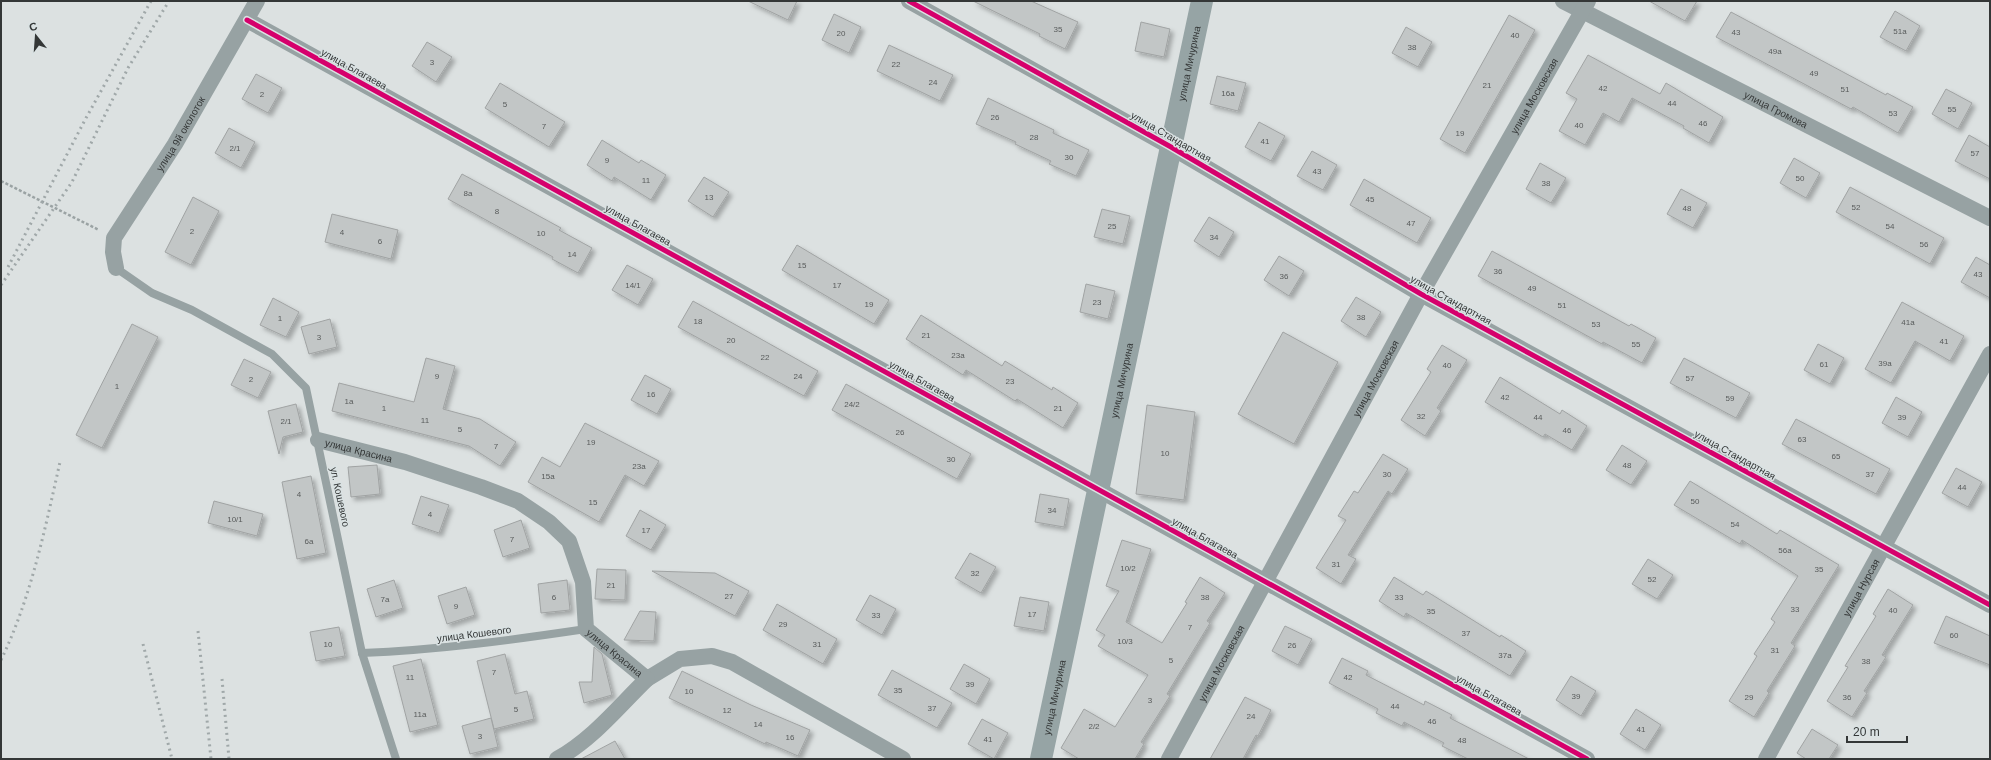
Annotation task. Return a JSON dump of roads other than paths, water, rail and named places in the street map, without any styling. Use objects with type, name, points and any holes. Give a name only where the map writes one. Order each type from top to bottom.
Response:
[{"type":"main road","name":"улица Мичурина","points":[[1041,759],[1097,488],[1202,1]]},
{"type":"street","name":"улица 9й околоток","points":[[116,268],[113,252],[114,238],[175,144],[258,1]]},
{"type":"street","name":"улица Стандартная","points":[[909,1],[1171,147],[1421,294],[1990,605]]},
{"type":"street","name":"улица Громова","points":[[1563,1],[1586,6],[1990,218]]},
{"type":"street","name":"улица Московская","points":[[1169,759],[1266,583],[1421,294],[1586,6]]},
{"type":"street","name":"улица Благаева","points":[[247,20],[1587,759]]},
{"type":"street","name":"улица Нурсая","points":[[1766,759],[1990,354]]},
{"type":"street","name":"улица Красина","points":[[318,440],[405,462],[481,487],[518,501],[549,522],[569,541],[583,582],[586,629],[648,679],[680,659],[712,656],[732,662],[903,759]]},
{"type":"street","points":[[557,759],[570,752],[601,727],[648,679]]},
{"type":"lane","name":"ул. Кошевого","points":[[116,268],[152,293],[192,310],[272,354],[306,388],[362,653],[396,759]]},
{"type":"lane","name":"улица Кошевого","points":[[362,653],[412,651],[477,645],[586,629]]},
{"type":"railway","points":[[8,267],[86,118],[151,1]]},
{"type":"railway","points":[[1,285],[72,182],[128,68],[169,1]]},
{"type":"railway","points":[[1,660],[12,636],[29,588],[43,538],[60,462]]},
{"type":"railway","points":[[198,631],[211,759]]},
{"type":"railway","points":[[143,644],[172,759]]},
{"type":"railway","points":[[222,679],[229,759]]}]
